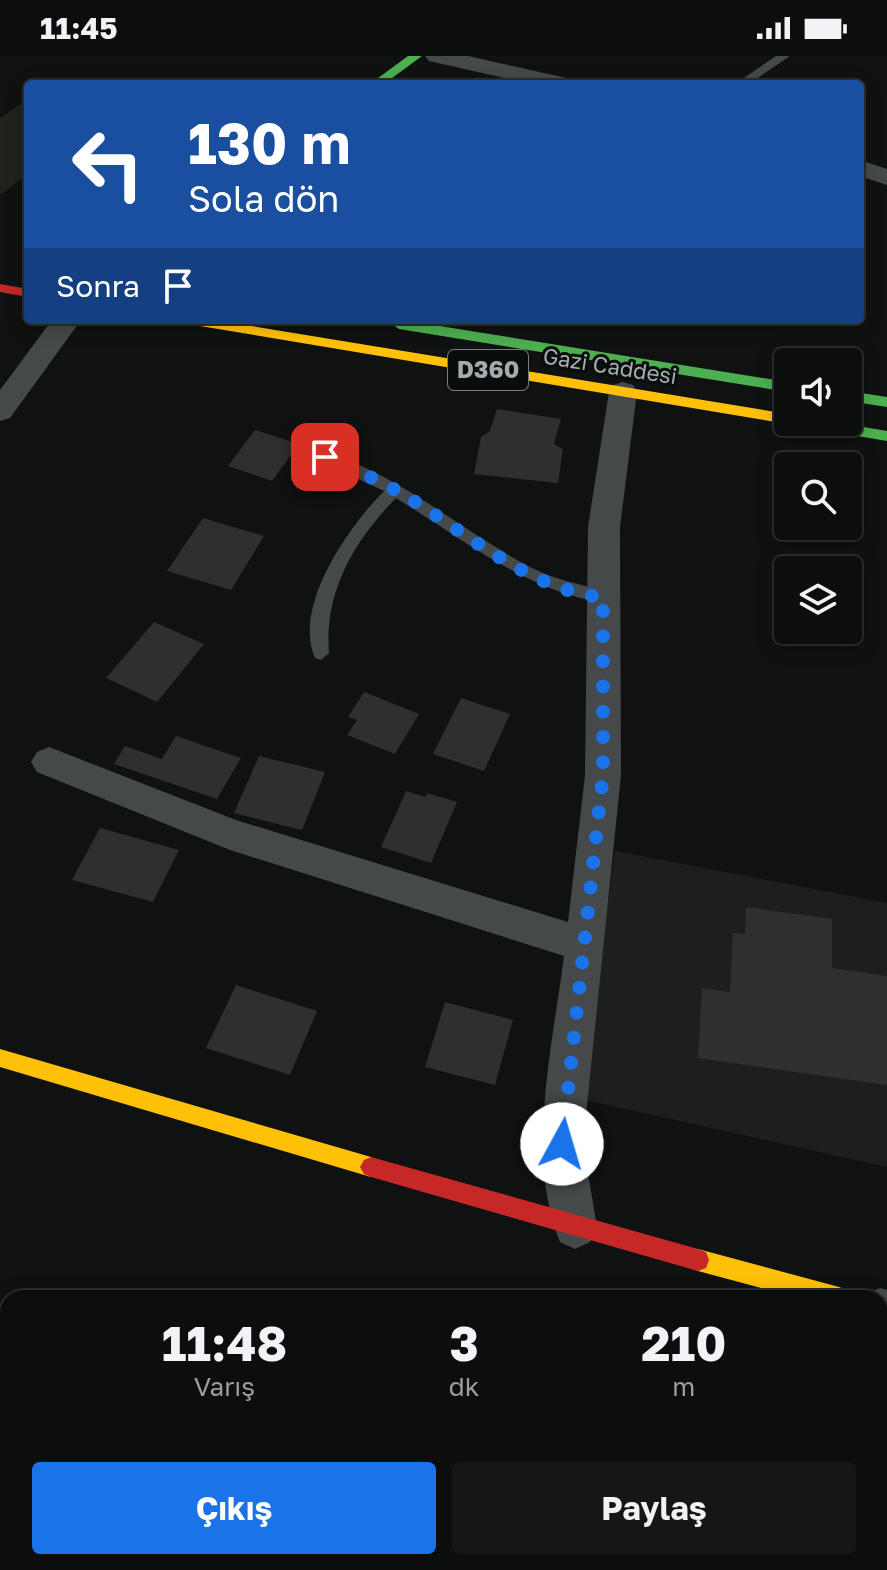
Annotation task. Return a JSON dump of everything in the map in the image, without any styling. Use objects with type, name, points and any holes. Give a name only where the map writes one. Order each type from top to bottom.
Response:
[{"type":"main road","points":[[382,80],[416,56]]},
{"type":"main road","points":[[0,288],[24,292]]},
{"type":"main road","name":"Gazi Caddesi","points":[[212,324],[774,417]]},
{"type":"main road","name":"Gazi Caddesi","points":[[399,324],[774,385]]},
{"type":"main road","points":[[862,398],[887,402]]},
{"type":"main road","points":[[862,432],[887,436]]},
{"type":"main road","points":[[0,1058],[575,1227],[809,1290]]},
{"type":"street","points":[[437,56],[545,80]]},
{"type":"street","points":[[864,169],[887,177]]},
{"type":"street","points":[[0,411],[64,324]]},
{"type":"street","points":[[575,1227],[562,1144],[603,775],[604,527],[623,392]]},
{"type":"street","points":[[49,762],[230,834],[543,934],[584,943]]},
{"type":"lane","points":[[747,80],[784,56]]},
{"type":"lane","points":[[325,457],[395,489],[542,582],[570,593],[603,597]]},
{"type":"lane","points":[[321,653],[318,621],[328,586],[364,524],[395,489]]},
{"type":"shaded area","points":[[24,102],[24,177],[0,195],[0,118]]},
{"type":"shaded area","points":[[615,851],[887,903],[887,1167],[581,1099]]},
{"type":"building","points":[[497,409],[561,419],[554,444],[563,449],[558,483],[474,474],[481,437],[490,431]]},
{"type":"building","points":[[255,430],[299,444],[272,481],[228,466]]},
{"type":"building","points":[[203,518],[264,536],[231,590],[167,571]]},
{"type":"building","points":[[154,622],[204,644],[157,702],[106,678]]},
{"type":"building","points":[[364,692],[419,714],[395,754],[347,735],[357,720],[348,717]]},
{"type":"building","points":[[461,698],[510,714],[484,771],[433,754]]},
{"type":"building","points":[[176,736],[241,758],[217,799],[114,764],[125,746],[162,759]]},
{"type":"building","points":[[259,756],[325,772],[302,830],[234,813]]},
{"type":"building","points":[[406,791],[426,797],[427,793],[457,802],[431,863],[381,847]]},
{"type":"building","points":[[100,828],[179,850],[153,902],[72,880]]},
{"type":"building","points":[[746,907],[832,919],[832,968],[887,976],[887,1085],[698,1058],[702,988],[730,992],[733,933],[745,934]]},
{"type":"building","points":[[236,985],[317,1011],[290,1075],[206,1048]]},
{"type":"building","points":[[445,1002],[513,1020],[495,1085],[425,1067]]},
{"type":"traffic: fast","points":[[382,80],[416,56]]},
{"type":"traffic: fast","points":[[399,324],[774,385]]},
{"type":"traffic: fast","points":[[862,398],[887,402]]},
{"type":"traffic: fast","points":[[862,432],[887,436]]},
{"type":"traffic: slow","points":[[212,324],[774,417]]},
{"type":"traffic: slow","points":[[0,1058],[371,1167]]},
{"type":"traffic: slow","points":[[698,1260],[809,1290]]},
{"type":"traffic: jam","points":[[0,288],[24,292]]},
{"type":"traffic: jam","points":[[371,1167],[698,1260]]},
{"type":"route","points":[[325,457],[395,489],[542,582],[570,593],[603,597],[603,775],[562,1144]]}]
